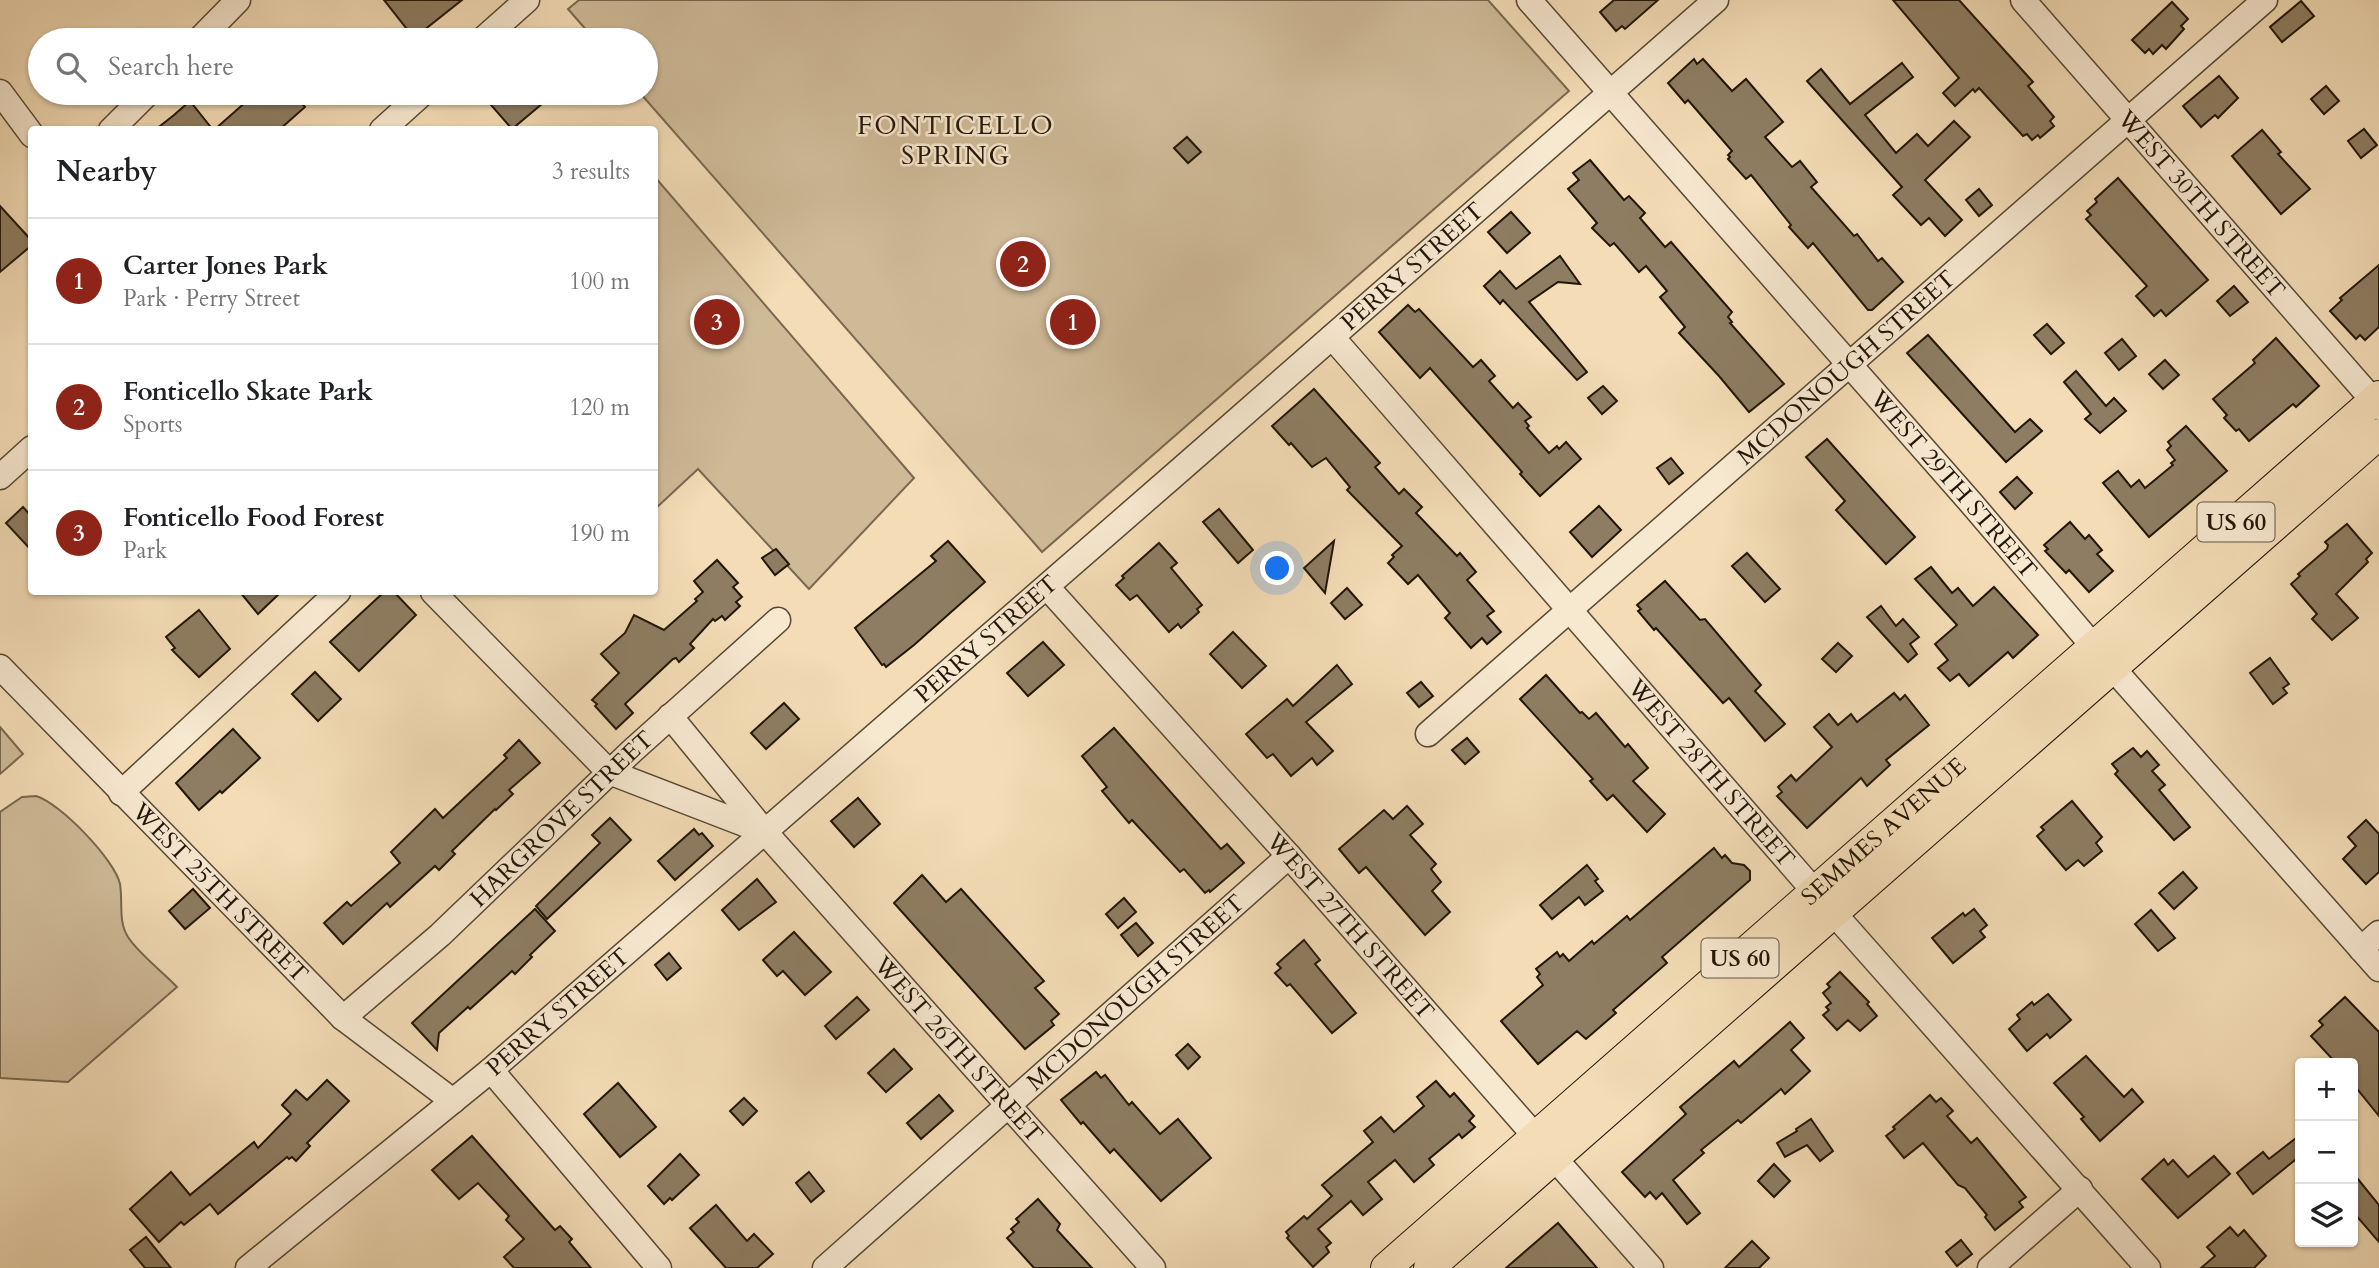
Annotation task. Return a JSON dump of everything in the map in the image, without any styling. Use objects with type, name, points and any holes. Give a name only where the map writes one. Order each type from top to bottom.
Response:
[{"type":"main road","name":"SEMMES AVENUE","points":[[1386,1268],[1546,1147],[2103,657],[2377,401]]},
{"type":"main road","name":"SEMMES AVENUE","points":[[2103,657],[2379,434]]},
{"type":"main road","name":"SEMMES AVENUE","points":[[1429,1268],[1546,1147]]},
{"type":"street","points":[[211,28],[238,0]]},
{"type":"street","points":[[495,28],[526,0]]},
{"type":"street","name":"WEST 29TH STREET","points":[[1529,0],[1851,365],[2103,657],[2370,941],[2379,969]]},
{"type":"street","name":"PERRY STREET","points":[[248,1268],[491,1070],[1716,0]]},
{"type":"street","name":"WEST 30TH STREET","points":[[2023,0],[2377,401]]},
{"type":"street","name":"MCDONOUGH STREET","points":[[1428,734],[2265,0]]},
{"type":"street","points":[[0,92],[28,130]]},
{"type":"street","points":[[115,126],[136,105]]},
{"type":"street","points":[[386,126],[410,105]]},
{"type":"street","name":"WEST 28TH STREET","points":[[1332,337],[1824,902],[2148,1268]]},
{"type":"street","points":[[0,477],[28,452]]},
{"type":"street","name":"WEST 27TH STREET","points":[[1047,587],[1289,856],[1651,1268]]},
{"type":"street","points":[[121,793],[335,595]]},
{"type":"street","points":[[436,595],[609,772]]},
{"type":"street","name":"HARGROVE STREET","points":[[343,1018],[440,934],[609,772],[778,620]]},
{"type":"street","name":"WEST 25TH STREET","points":[[0,667],[343,1018],[453,1101]]},
{"type":"street","name":"WEST 26TH STREET","points":[[670,716],[765,832],[1153,1268]]},
{"type":"street","name":"WEST 26TH STREET","points":[[609,772],[765,832]]},
{"type":"street","name":"MCDONOUGH STREET","points":[[825,1268],[1289,856]]},
{"type":"street","points":[[491,1070],[659,1268]]},
{"type":"street","points":[[1990,1268],[2080,1189]]},
{"type":"shaded area","points":[[579,0],[1488,0],[1569,91],[1042,552],[651,105],[658,105],[658,28],[585,28],[568,9]]},
{"type":"shaded area","points":[[658,181],[914,478],[809,589],[698,469],[658,506]]},
{"type":"shaded area","points":[[0,727],[23,754],[0,774]]},
{"type":"shaded area","points":[[36,796],[59,809],[98,847],[120,884],[122,918],[128,937],[177,987],[68,1082],[0,1078],[0,812],[22,797]]},
{"type":"building","points":[[384,0],[462,0],[427,28],[406,28]]},
{"type":"building","points":[[1614,0],[1658,0],[1625,29],[1622,26],[1616,31],[1600,12]]},
{"type":"building","points":[[1893,0],[1959,0],[2033,82],[2028,86],[2054,117],[2050,121],[2054,126],[2040,138],[2038,135],[2032,140],[2027,134],[2023,136],[1979,88],[1975,92],[1973,89],[1955,106],[1943,93],[1959,78]]},
{"type":"building","points":[[2301,1],[2314,16],[2282,42],[2270,27]]},
{"type":"building","points":[[2172,2],[2188,19],[2181,26],[2184,29],[2166,49],[2162,45],[2153,54],[2149,49],[2145,53],[2132,40]]},
{"type":"building","points":[[1694,59],[1697,64],[1703,59],[1732,91],[1746,79],[1783,122],[1765,137],[1792,167],[1800,161],[1817,182],[1811,187],[1854,236],[1857,234],[1878,261],[1882,258],[1903,282],[1872,310],[1868,310],[1813,243],[1808,248],[1789,227],[1791,225],[1751,175],[1746,179],[1728,159],[1732,151],[1688,100],[1685,103],[1668,83]]},
{"type":"building","points":[[1902,63],[1913,77],[1865,115],[1896,153],[1917,134],[1928,146],[1954,121],[1970,137],[1925,180],[1962,220],[1945,236],[1929,218],[1921,225],[1893,195],[1902,187],[1807,81],[1821,69],[1850,104]]},
{"type":"building","points":[[2219,76],[2238,98],[2218,118],[2215,115],[2201,127],[2183,106]]},
{"type":"building","points":[[2326,86],[2339,101],[2324,114],[2311,99]]},
{"type":"building","points":[[185,105],[193,105],[210,126],[160,126]]},
{"type":"building","points":[[242,105],[305,107],[284,126],[219,126]]},
{"type":"building","points":[[491,105],[541,105],[516,126],[509,126]]},
{"type":"building","points":[[2364,129],[2377,145],[2361,158],[2348,141]]},
{"type":"building","points":[[2262,130],[2281,152],[2278,154],[2310,189],[2281,214],[2232,156]]},
{"type":"building","points":[[1187,137],[1201,152],[1188,163],[1174,148]]},
{"type":"building","points":[[1590,160],[1624,200],[1629,196],[1645,213],[1640,218],[1665,247],[1671,242],[1732,312],[1728,317],[1732,322],[1730,323],[1784,384],[1749,412],[1679,333],[1685,327],[1660,297],[1667,291],[1646,266],[1639,272],[1614,243],[1610,246],[1592,228],[1597,223],[1568,189],[1579,180],[1573,173]]},
{"type":"building","points":[[2118,178],[2208,280],[2166,316],[2161,310],[2154,316],[2136,296],[2147,286],[2086,219],[2091,215],[2087,211],[2097,202],[2095,199]]},
{"type":"building","points":[[1979,189],[1992,205],[1979,216],[1966,200]]},
{"type":"building","points":[[0,206],[28,237],[28,248],[0,272]]},
{"type":"building","points":[[1511,212],[1530,233],[1507,253],[1488,232]]},
{"type":"building","points":[[1560,256],[1580,284],[1558,282],[1529,302],[1587,372],[1577,380],[1503,300],[1500,304],[1484,286],[1500,271],[1516,289]]},
{"type":"building","points":[[2379,265],[2379,327],[2365,340],[2360,335],[2356,339],[2330,311],[2342,300],[2340,298]]},
{"type":"building","points":[[2234,286],[2248,302],[2230,316],[2217,301]]},
{"type":"building","points":[[1408,305],[1415,312],[1419,309],[1473,367],[1481,360],[1495,376],[1489,381],[1513,408],[1518,403],[1531,417],[1525,421],[1529,426],[1527,428],[1549,453],[1566,442],[1581,459],[1540,496],[1430,368],[1420,378],[1379,332]]},
{"type":"building","points":[[2047,324],[2064,343],[2051,354],[2034,335]]},
{"type":"building","points":[[1928,335],[2015,432],[2030,419],[2042,431],[2006,462],[1907,353]]},
{"type":"building","points":[[2276,338],[2319,386],[2296,407],[2293,404],[2249,441],[2224,418],[2227,415],[2213,399],[2255,363],[2253,360]]},
{"type":"building","points":[[2122,339],[2136,356],[2119,370],[2105,353]]},
{"type":"building","points":[[2165,360],[2179,375],[2163,389],[2149,374]]},
{"type":"building","points":[[2076,371],[2106,406],[2114,398],[2126,411],[2100,433],[2085,419],[2091,414],[2064,382]]},
{"type":"building","points":[[1603,386],[1617,401],[1602,414],[1588,398]]},
{"type":"building","points":[[1314,389],[1380,463],[1375,467],[1399,494],[1404,489],[1422,507],[1416,513],[1457,556],[1460,553],[1476,572],[1467,580],[1494,611],[1487,616],[1501,632],[1487,644],[1482,638],[1471,648],[1445,618],[1450,613],[1418,575],[1408,584],[1388,563],[1402,546],[1347,490],[1350,487],[1326,458],[1312,467],[1272,426]]},
{"type":"building","points":[[2186,426],[2227,471],[2149,537],[2103,483],[2118,471],[2131,487],[2139,480],[2145,488],[2173,465],[2171,463],[2175,460],[2167,450],[2171,446],[2168,442]]},
{"type":"building","points":[[1827,439],[1915,537],[1886,564],[1836,510],[1845,501],[1806,457]]},
{"type":"building","points":[[1671,458],[1683,473],[1669,484],[1657,468]]},
{"type":"building","points":[[2017,477],[2032,493],[2015,509],[2000,492]]},
{"type":"building","points":[[1599,506],[1621,530],[1592,557],[1570,532]]},
{"type":"building","points":[[23,507],[28,513],[28,547],[6,523]]},
{"type":"building","points":[[1219,509],[1253,550],[1238,563],[1203,522]]},
{"type":"building","points":[[2070,522],[2085,539],[2089,535],[2102,550],[2097,554],[2113,571],[2089,592],[2069,570],[2066,573],[2045,551],[2048,549],[2044,545]]},
{"type":"building","points":[[2347,524],[2372,553],[2366,559],[2368,562],[2336,594],[2358,618],[2332,640],[2312,619],[2317,614],[2291,584],[2300,576],[2298,574],[2327,549],[2325,542]]},
{"type":"building","points":[[948,541],[985,582],[914,645],[886,667],[882,665],[855,628],[936,561],[931,556]]},
{"type":"building","points":[[1334,541],[1325,593],[1304,568]]},
{"type":"building","points":[[1159,543],[1177,563],[1171,568],[1202,605],[1197,609],[1199,612],[1181,628],[1178,624],[1169,632],[1137,595],[1130,600],[1116,585],[1124,578],[1122,576]]},
{"type":"building","points":[[776,549],[789,564],[775,575],[762,558]]},
{"type":"building","points":[[1747,553],[1780,589],[1765,602],[1732,566]]},
{"type":"building","points":[[717,560],[738,583],[733,587],[742,597],[736,602],[740,606],[725,620],[722,616],[715,621],[713,619],[690,644],[694,648],[679,662],[676,658],[673,659],[625,704],[633,713],[616,729],[592,700],[619,673],[601,654],[625,633],[634,615],[664,630],[697,601],[695,599],[703,592],[694,581]]},
{"type":"building","points":[[1931,567],[1952,593],[1958,588],[1973,606],[1994,587],[2038,635],[2013,658],[2008,652],[1969,686],[1959,674],[1950,681],[1938,668],[1948,660],[1935,644],[1957,625],[1915,579]]},
{"type":"building","points":[[1665,581],[1700,620],[1705,619],[1761,685],[1755,691],[1785,724],[1765,741],[1729,698],[1723,703],[1638,611],[1641,609],[1637,605]]},
{"type":"building","points":[[1347,588],[1362,605],[1345,619],[1331,603]]},
{"type":"building","points":[[242,595],[278,595],[258,614]]},
{"type":"building","points":[[381,595],[397,595],[416,615],[359,671],[330,642]]},
{"type":"building","points":[[1881,606],[1896,626],[1903,619],[1919,637],[1910,644],[1917,654],[1908,662],[1867,617]]},
{"type":"building","points":[[199,610],[230,649],[199,677],[172,650],[175,648],[166,637]]},
{"type":"building","points":[[1233,632],[1266,666],[1242,688],[1210,654]]},
{"type":"building","points":[[1043,642],[1064,665],[1028,696],[1007,673]]},
{"type":"building","points":[[1838,643],[1852,656],[1836,672],[1822,659]]},
{"type":"building","points":[[2270,658],[2289,684],[2283,688],[2287,693],[2273,704],[2250,673]]},
{"type":"building","points":[[1337,665],[1352,684],[1306,722],[1333,751],[1317,765],[1312,758],[1291,776],[1273,754],[1267,758],[1246,734],[1287,699],[1293,706]]},
{"type":"building","points":[[315,672],[341,699],[318,721],[292,694]]},
{"type":"building","points":[[1546,675],[1580,713],[1589,719],[1596,713],[1625,747],[1628,744],[1648,768],[1633,781],[1665,814],[1647,832],[1613,795],[1607,800],[1590,781],[1593,779],[1520,699]]},
{"type":"building","points":[[1421,682],[1433,696],[1419,707],[1407,693]]},
{"type":"building","points":[[1894,693],[1900,700],[1905,695],[1929,725],[1886,760],[1890,765],[1867,786],[1861,778],[1807,828],[1777,796],[1782,792],[1778,787],[1791,775],[1796,781],[1832,747],[1814,727],[1829,714],[1838,725],[1851,714],[1857,722]]},
{"type":"building","points":[[784,703],[799,719],[766,749],[751,733]]},
{"type":"building","points":[[1114,728],[1221,849],[1227,844],[1244,863],[1210,892],[1209,890],[1205,893],[1184,869],[1180,872],[1132,820],[1129,823],[1102,791],[1107,787],[1082,756]]},
{"type":"building","points":[[233,729],[260,758],[199,810],[176,783]]},
{"type":"building","points":[[1467,738],[1479,752],[1465,764],[1452,750]]},
{"type":"building","points":[[519,740],[540,763],[509,790],[513,794],[452,851],[455,854],[439,870],[435,866],[390,907],[387,903],[343,944],[324,923],[347,902],[351,906],[400,863],[391,852],[435,809],[443,818],[507,758],[504,755]]},
{"type":"building","points":[[2133,748],[2141,757],[2147,751],[2159,765],[2152,771],[2165,785],[2159,790],[2190,827],[2174,840],[2115,774],[2118,771],[2112,764]]},
{"type":"building","points":[[858,798],[880,824],[854,847],[831,821]]},
{"type":"building","points":[[2072,801],[2102,837],[2096,843],[2102,851],[2084,866],[2078,860],[2066,870],[2037,836],[2044,830],[2041,827]]},
{"type":"building","points":[[1407,806],[1423,824],[1410,835],[1436,864],[1431,869],[1441,882],[1432,891],[1450,912],[1425,935],[1366,867],[1359,873],[1339,849],[1384,810],[1393,819]]},
{"type":"building","points":[[610,818],[631,840],[547,919],[536,906],[600,843],[592,835]]},
{"type":"building","points":[[2366,820],[2379,834],[2379,872],[2366,884],[2343,859],[2356,846],[2348,837]]},
{"type":"building","points":[[694,829],[699,835],[702,833],[713,846],[675,880],[658,861]]},
{"type":"building","points":[[1714,848],[1722,858],[1725,855],[1732,863],[1744,865],[1750,871],[1750,880],[1662,957],[1667,963],[1613,1010],[1616,1013],[1586,1039],[1577,1031],[1538,1064],[1501,1021],[1543,985],[1537,977],[1540,974],[1536,969],[1557,952],[1560,957],[1563,954],[1569,961],[1627,916],[1630,920]]},
{"type":"building","points":[[1587,865],[1603,891],[1585,905],[1579,897],[1552,919],[1540,905]]},
{"type":"building","points":[[2183,872],[2197,888],[2174,909],[2159,893]]},
{"type":"building","points":[[922,875],[946,902],[961,889],[1044,981],[1035,988],[1059,1014],[1051,1021],[1054,1025],[1025,1049],[894,903]]},
{"type":"building","points":[[757,879],[776,902],[739,930],[722,910]]},
{"type":"building","points":[[193,889],[210,908],[185,929],[169,911]]},
{"type":"building","points":[[1124,898],[1136,912],[1118,928],[1106,914]]},
{"type":"building","points":[[535,909],[555,931],[515,974],[512,971],[439,1033],[437,1050],[412,1023]]},
{"type":"building","points":[[1974,909],[1987,925],[1980,931],[1985,937],[1953,963],[1932,938],[1963,913],[1965,916]]},
{"type":"building","points":[[2151,910],[2175,938],[2158,951],[2135,924]]},
{"type":"building","points":[[1136,923],[1153,943],[1138,956],[1121,935]]},
{"type":"building","points":[[794,932],[831,972],[805,995],[783,971],[777,976],[763,960]]},
{"type":"building","points":[[1304,940],[1320,960],[1315,964],[1356,1013],[1332,1033],[1290,984],[1287,986],[1275,973],[1281,968],[1277,964]]},
{"type":"building","points":[[669,953],[681,968],[667,980],[655,965]]},
{"type":"building","points":[[1840,972],[1869,1002],[1867,1004],[1877,1016],[1860,1031],[1848,1020],[1837,1030],[1823,1015],[1829,1010],[1826,1007],[1831,1003],[1823,993],[1830,987],[1827,984]]},
{"type":"building","points":[[2048,994],[2071,1020],[2050,1038],[2047,1034],[2027,1051],[2009,1029],[2020,1019],[2017,1015],[2032,1002],[2034,1005]]},
{"type":"building","points":[[857,997],[869,1010],[836,1039],[825,1026]]},
{"type":"building","points":[[2345,997],[2379,1032],[2379,1116],[2358,1090],[2358,1058],[2331,1058],[2311,1036],[2323,1025],[2319,1021]]},
{"type":"building","points":[[1790,1022],[1804,1038],[1791,1050],[1810,1071],[1785,1094],[1781,1089],[1741,1123],[1738,1120],[1701,1150],[1704,1153],[1673,1180],[1700,1213],[1687,1224],[1662,1193],[1656,1199],[1650,1192],[1645,1197],[1622,1172],[1686,1114],[1680,1107],[1734,1061],[1739,1067]]},
{"type":"building","points":[[1188,1044],[1200,1057],[1188,1069],[1176,1055]]},
{"type":"building","points":[[894,1049],[912,1069],[886,1092],[868,1073]]},
{"type":"building","points":[[2086,1056],[2124,1097],[2132,1089],[2143,1102],[2100,1141],[2081,1119],[2084,1117],[2054,1083]]},
{"type":"building","points":[[1096,1072],[1101,1078],[1105,1075],[1129,1105],[1132,1102],[1160,1134],[1178,1119],[1211,1158],[1161,1201],[1114,1149],[1110,1153],[1061,1100]]},
{"type":"building","points":[[327,1080],[349,1101],[307,1143],[310,1146],[296,1161],[287,1157],[218,1214],[210,1204],[184,1225],[181,1222],[159,1242],[130,1209],[171,1172],[190,1195],[254,1142],[258,1148],[291,1114],[282,1105],[296,1090],[307,1100]]},
{"type":"building","points":[[1436,1081],[1450,1097],[1454,1093],[1474,1116],[1469,1121],[1475,1127],[1462,1138],[1459,1134],[1429,1159],[1434,1165],[1414,1182],[1395,1160],[1368,1182],[1382,1199],[1363,1215],[1351,1201],[1318,1229],[1331,1243],[1326,1247],[1329,1252],[1313,1267],[1287,1238],[1289,1236],[1286,1232],[1304,1216],[1307,1219],[1332,1196],[1322,1185],[1373,1142],[1364,1131],[1381,1117],[1394,1132],[1424,1106],[1417,1097]]},
{"type":"building","points":[[618,1083],[656,1127],[620,1157],[584,1114]]},
{"type":"building","points":[[939,1095],[953,1111],[921,1139],[907,1123]]},
{"type":"building","points":[[1930,1095],[1936,1102],[1941,1098],[1953,1111],[1947,1116],[1971,1143],[1977,1138],[2026,1197],[2019,1202],[2023,1207],[1995,1230],[1985,1217],[1987,1215],[1965,1188],[1958,1185],[1923,1143],[1904,1158],[1886,1136]]},
{"type":"building","points":[[744,1098],[757,1111],[743,1125],[730,1111]]},
{"type":"building","points":[[1811,1119],[1833,1151],[1820,1161],[1807,1145],[1785,1157],[1777,1143]]},
{"type":"building","points":[[472,1136],[555,1230],[560,1226],[572,1239],[569,1242],[591,1268],[514,1268],[504,1257],[524,1239],[506,1220],[509,1216],[478,1183],[459,1199],[432,1170]]},
{"type":"building","points":[[2295,1139],[2295,1160],[2253,1194],[2237,1173],[2263,1152],[2269,1159]]},
{"type":"building","points":[[680,1154],[699,1175],[664,1204],[648,1186]]},
{"type":"building","points":[[2214,1156],[2230,1174],[2178,1218],[2142,1179],[2164,1159],[2168,1165],[2173,1160],[2188,1177]]},
{"type":"building","points":[[1774,1164],[1790,1181],[1774,1197],[1758,1181]]},
{"type":"building","points":[[809,1172],[824,1191],[811,1202],[796,1183]]},
{"type":"building","points":[[2358,1179],[2379,1205],[2379,1242],[2358,1218]]},
{"type":"building","points":[[1038,1199],[1060,1224],[1057,1230],[1092,1268],[1034,1268],[1007,1238],[1014,1232],[1011,1229],[1019,1222],[1016,1219]]},
{"type":"building","points":[[716,1205],[747,1241],[754,1234],[773,1254],[757,1268],[726,1268],[690,1228]]},
{"type":"building","points":[[1558,1223],[1597,1268],[1506,1268]]},
{"type":"building","points":[[2230,1227],[2238,1236],[2244,1230],[2266,1256],[2254,1268],[2201,1268],[2215,1256],[2207,1247]]},
{"type":"building","points":[[146,1237],[171,1268],[145,1268],[130,1250]]},
{"type":"building","points":[[1961,1240],[1972,1254],[1957,1266],[1946,1252]]},
{"type":"building","points":[[1752,1241],[1769,1258],[1759,1268],[1725,1268]]},
{"type":"place","name":"Fonticello Skate Park","points":[[1023,264]]},
{"type":"place","name":"Fonticello Food Forest","points":[[717,322]]},
{"type":"place","name":"Carter Jones Park","points":[[1073,322]]},
{"type":"district","name":"FONTICELLO SPRING","points":[[956,140]]}]
